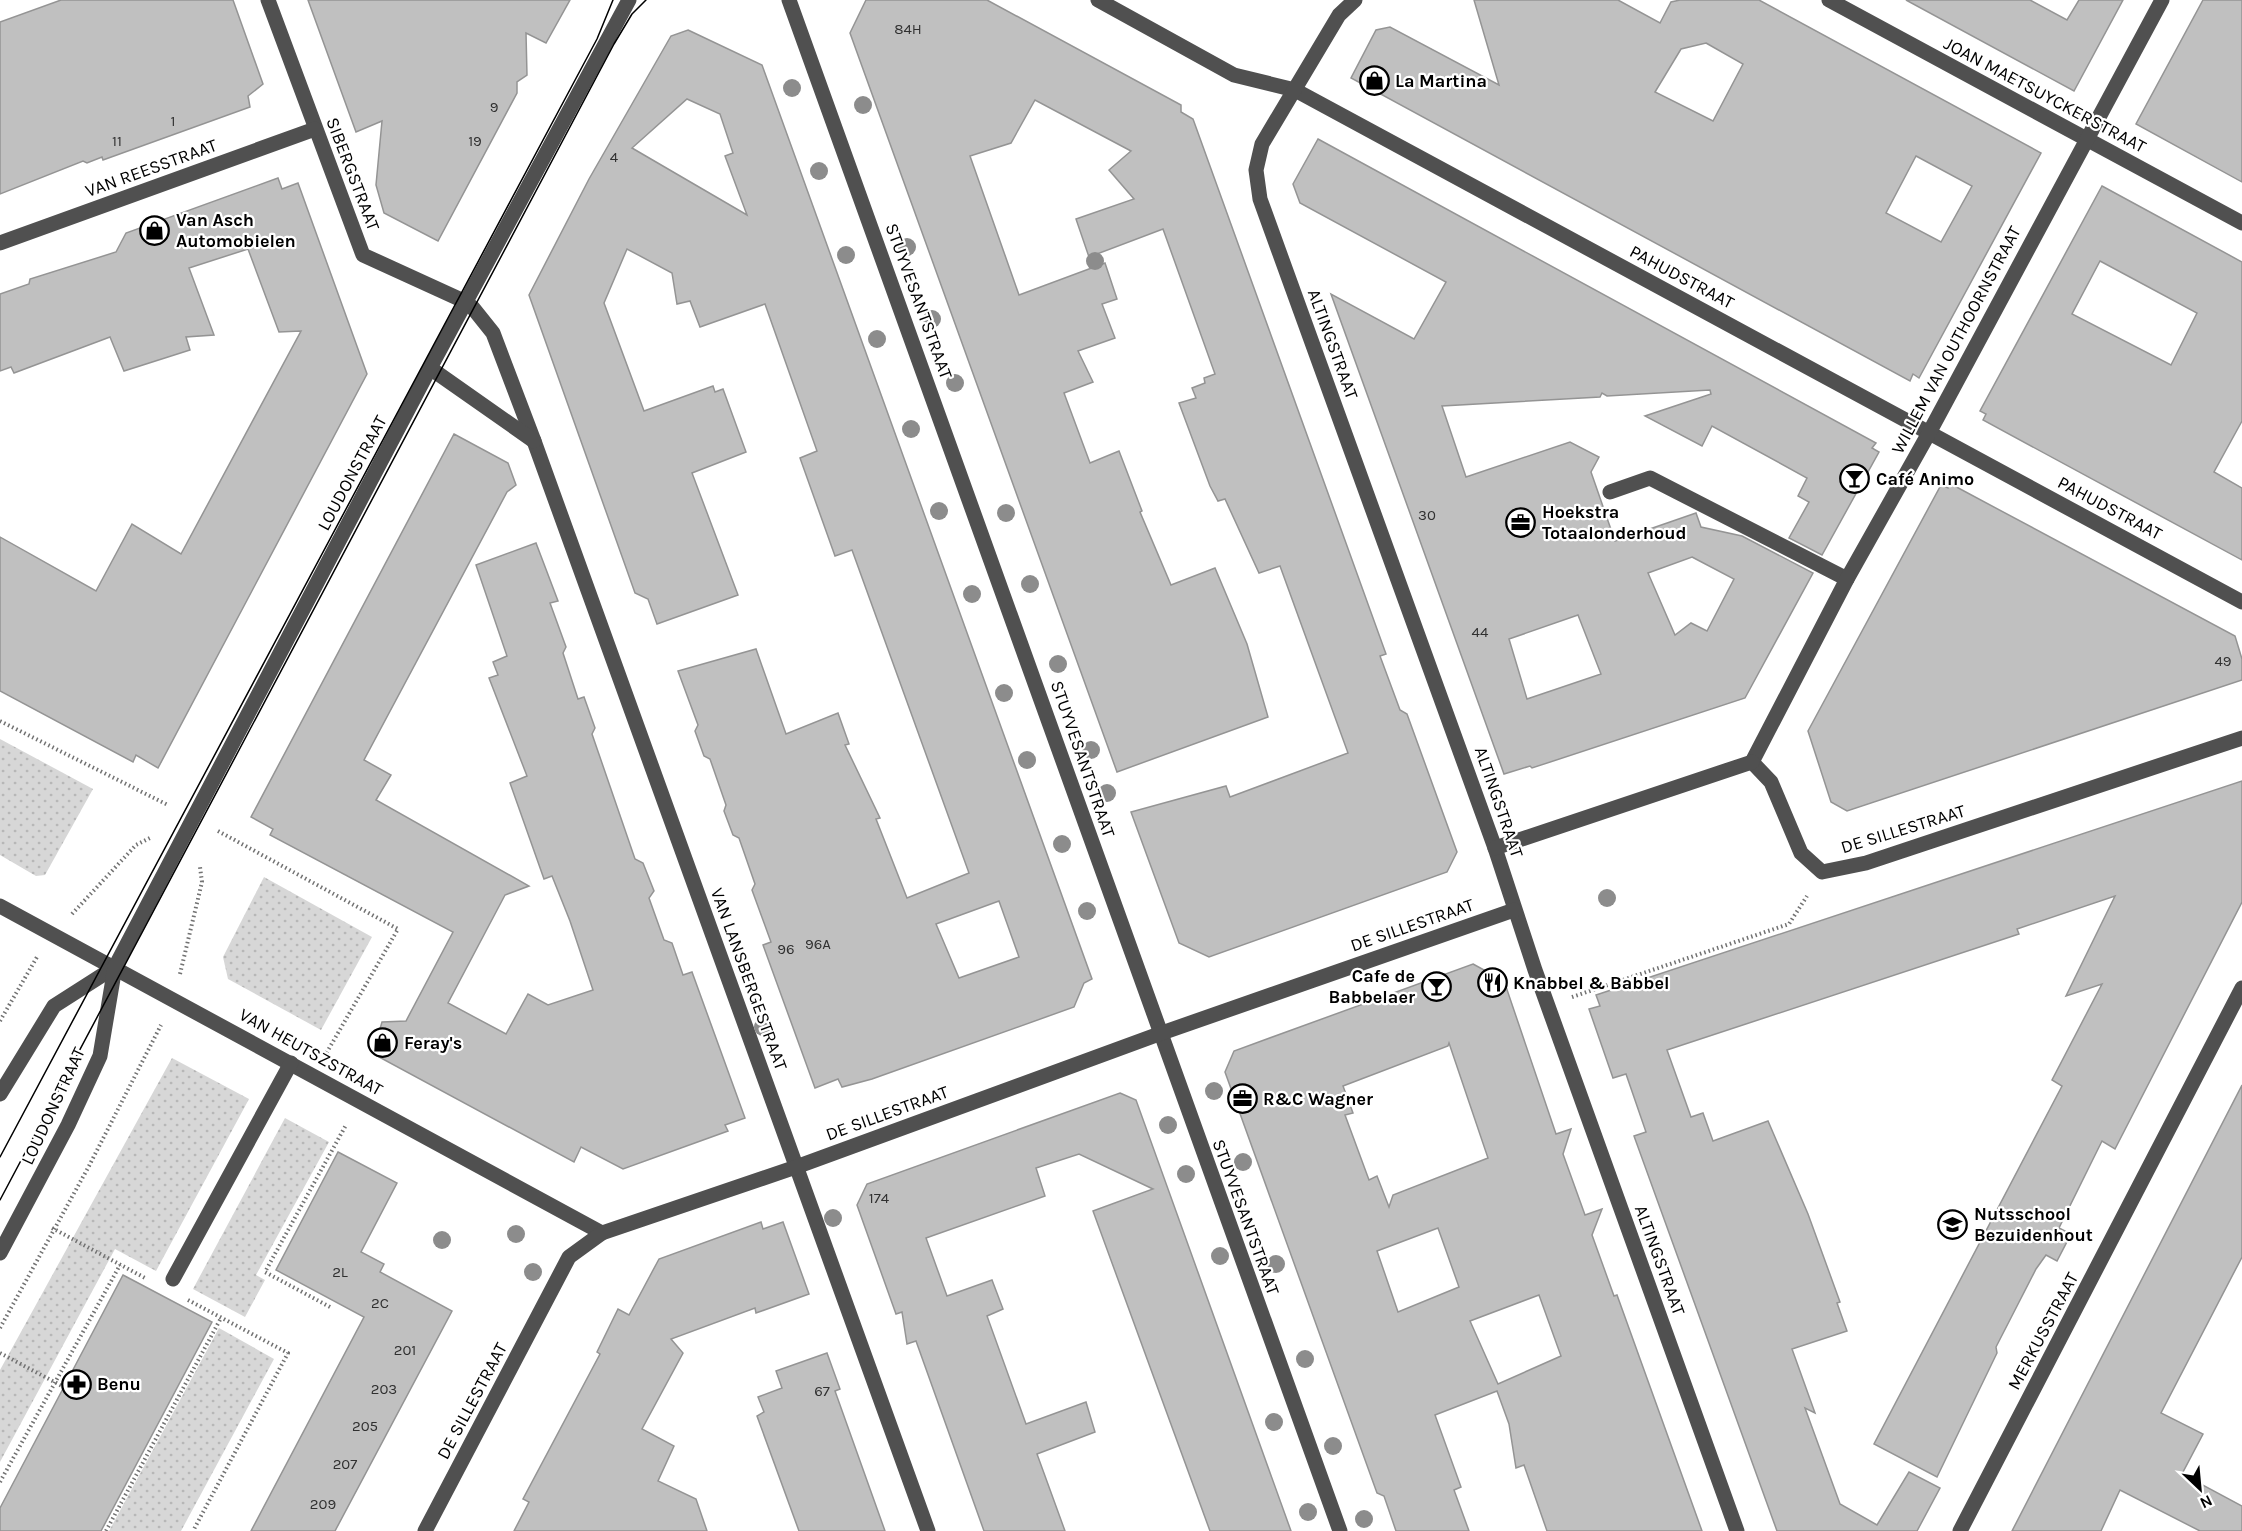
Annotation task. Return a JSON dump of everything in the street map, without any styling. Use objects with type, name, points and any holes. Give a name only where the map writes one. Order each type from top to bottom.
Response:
[{"type":"street","name":"SIBERGSTRAAT","points":[[268,0],[363,255],[466,302]]},
{"type":"street","name":"LOUDONSTRAAT","points":[[0,1253],[68,1125],[100,1056],[115,967],[430,368],[629,0]]},
{"type":"street","name":"STUYVESANTSTRAAT","points":[[789,0],[1159,1034],[1340,1531]]},
{"type":"street","name":"PAHUDSTRAAT","points":[[1098,0],[1234,75],[1295,90],[2242,602]]},
{"type":"street","name":"ALTINGSTRAAT","points":[[1355,0],[1339,15],[1262,144],[1256,170],[1260,199],[1495,848],[1547,1005],[1737,1531]]},
{"type":"street","name":"JOAN MAETSUYCKERSTRAAT","points":[[1829,0],[2242,223]]},
{"type":"street","name":"WILLEM VAN OUTHOORNSTRAAT","points":[[1752,762],[1847,579],[1929,433],[2162,0]]},
{"type":"street","name":"VAN REESSTRAAT","points":[[0,243],[315,129]]},
{"type":"street","name":"VAN LANSBERGESTRAAT","points":[[466,302],[493,333],[534,441],[928,1531]]},
{"type":"street","points":[[430,368],[534,441]]},
{"type":"street","points":[[1610,492],[1650,478],[1847,579]]},
{"type":"street","name":"DE SILLESTRAAT","points":[[1752,762],[1771,782],[1801,853],[1822,872],[1866,863],[2242,738]]},
{"type":"street","points":[[1495,848],[1752,762]]},
{"type":"street","name":"VAN HEUTSZSTRAAT","points":[[0,906],[602,1233]]},
{"type":"street","name":"DE SILLESTRAAT","points":[[425,1531],[569,1257],[602,1233],[796,1167],[1159,1034],[1514,910]]},
{"type":"street","points":[[0,1094],[54,1006],[115,967]]},
{"type":"street","name":"MERKUSSTRAAT","points":[[1960,1531],[2242,988]]},
{"type":"street","points":[[173,1279],[291,1063]]},
{"type":"path","points":[[0,721],[192,818],[398,929],[314,1076]]},
{"type":"path","points":[[0,1022],[30,967],[53,935],[136,845],[192,818]]},
{"type":"path","points":[[1547,1005],[1789,924],[1822,872]]},
{"type":"path","points":[[330,1307],[265,1272],[332,1149]]},
{"type":"path","points":[[52,1228],[148,1280]]},
{"type":"path","points":[[0,1482],[120,1265]]},
{"type":"path","points":[[177,1295],[288,1353],[193,1531]]},
{"type":"path","points":[[106,1531],[221,1318]]},
{"type":"path","points":[[0,1353],[62,1386]]},
{"type":"shaded area","points":[[0,739],[93,789],[45,875],[36,876],[0,855]]},
{"type":"shaded area","points":[[264,877],[372,937],[321,1030],[228,979],[223,957]]},
{"type":"shaded area","points":[[172,1058],[249,1099],[156,1271],[115,1249],[0,1462],[0,1370]]},
{"type":"shaded area","points":[[285,1118],[329,1142],[256,1275],[265,1280],[245,1317],[193,1289]]},
{"type":"shaded area","points":[[219,1328],[274,1359],[181,1531],[109,1531]]},
{"type":"building","points":[[61,0],[233,0],[263,84],[248,96],[250,107],[103,160],[102,157],[87,163],[83,161],[0,194],[0,22]]},
{"type":"building","points":[[308,0],[570,0],[546,43],[526,33],[527,75],[517,82],[517,93],[438,241],[384,213],[376,185],[382,121],[356,132]]},
{"type":"building","points":[[866,0],[987,0],[1181,105],[1181,112],[1193,119],[1386,654],[1380,656],[1400,710],[1407,714],[1457,852],[1447,872],[1209,957],[1179,943],[1131,812],[1226,786],[1230,797],[1348,753],[1280,566],[1259,573],[1225,499],[1218,501],[1210,486],[1179,403],[1196,398],[1192,388],[1205,383],[1204,378],[1215,374],[1163,229],[1089,257],[1076,219],[1134,199],[1109,170],[1131,151],[1035,100],[1011,143],[970,156],[1019,295],[1105,263],[1117,299],[1102,304],[1115,338],[1078,351],[1093,382],[1064,393],[1090,463],[1119,451],[1142,511],[1140,512],[1171,585],[1215,568],[1247,644],[1268,717],[1117,772],[850,33]]},
{"type":"building","points":[[1474,0],[1618,0],[1660,23],[1671,2],[1759,0],[2041,153],[1919,378],[1913,374],[1910,381],[1351,78],[1376,30],[1390,27],[1499,85]],"holes":[[[1706,43],[1743,64],[1713,121],[1655,92],[1681,49]],[[1916,156],[1972,186],[1941,242],[1886,213]]]},
{"type":"building","points":[[1906,0],[2030,0],[2067,20],[2079,0],[2123,0],[2074,91]]},
{"type":"building","points":[[2203,0],[2242,0],[2242,182],[2136,124]]},
{"type":"building","points":[[688,30],[762,65],[1092,979],[1084,983],[1074,1007],[872,1079],[842,1087],[838,1079],[815,1088],[763,945],[771,942],[752,890],[755,884],[739,838],[733,835],[724,811],[726,805],[710,759],[704,756],[695,731],[698,725],[678,671],[756,649],[786,734],[838,713],[849,744],[845,745],[880,818],[876,819],[907,898],[969,873],[852,550],[835,556],[800,458],[817,451],[765,304],[700,327],[690,301],[677,304],[672,273],[627,249],[604,303],[644,411],[713,386],[715,392],[723,389],[746,452],[692,473],[738,595],[657,624],[648,599],[635,593],[529,295],[589,179],[671,36]],"holes":[[[687,99],[720,114],[733,153],[725,156],[747,215],[632,148]],[[999,901],[1019,957],[959,978],[936,924]]]},
{"type":"building","points":[[1318,139],[1876,443],[1872,448],[1879,452],[1822,555],[1789,538],[1809,502],[1798,496],[1807,478],[1712,426],[1702,446],[1645,416],[1711,394],[1710,390],[1607,396],[1602,393],[1600,397],[1442,406],[1466,477],[1570,442],[1599,457],[1591,472],[1615,541],[1696,513],[1701,527],[1742,536],[1813,573],[1745,698],[1532,768],[1530,766],[1504,774],[1331,294],[1414,339],[1446,282],[1300,203],[1293,184]],"holes":[[[1692,557],[1734,579],[1707,631],[1691,623],[1675,635],[1648,573]],[[1578,615],[1601,674],[1527,699],[1509,639]]]},
{"type":"building","points":[[278,178],[282,189],[298,183],[367,374],[158,768],[136,755],[133,762],[0,691],[0,537],[96,591],[132,524],[181,554],[301,331],[279,332],[248,249],[189,268],[214,335],[186,337],[190,350],[124,371],[110,337],[14,373],[11,367],[0,371],[0,294],[29,284],[30,279],[116,252],[126,233]]},
{"type":"building","points":[[2102,186],[2242,262],[2242,421],[2214,472],[2242,488],[2242,560],[1983,420],[1986,414],[1980,411]],"holes":[[[2100,261],[2197,313],[2171,365],[2072,314]]]},
{"type":"building","points":[[454,434],[508,463],[516,485],[507,492],[364,760],[391,775],[376,800],[529,886],[505,895],[448,1003],[506,1034],[528,994],[548,1005],[593,990],[552,876],[544,879],[510,783],[527,776],[489,678],[498,675],[493,662],[507,656],[476,565],[536,543],[558,601],[550,603],[566,647],[563,653],[578,699],[584,697],[595,728],[592,734],[635,859],[643,863],[654,891],[649,898],[664,940],[672,943],[683,975],[692,972],[745,1118],[725,1125],[728,1131],[623,1169],[581,1147],[574,1162],[379,1057],[375,1046],[382,1022],[406,1021],[453,932],[270,835],[273,829],[251,817]]},
{"type":"building","points":[[1949,483],[2235,636],[2242,659],[2242,680],[1847,811],[1831,802],[1808,731],[1941,485],[1948,488]]},
{"type":"building","points":[[2242,781],[2242,902],[2115,1149],[2102,1141],[2059,1228],[2071,1234],[2057,1261],[2046,1255],[2036,1269],[1996,1347],[1997,1353],[1937,1477],[1874,1444],[2062,1086],[2052,1080],[2102,984],[2066,996],[2115,896],[2017,929],[2019,934],[1667,1050],[1691,1117],[1703,1113],[1713,1141],[1768,1121],[1808,1214],[1840,1302],[1837,1303],[1847,1331],[1792,1349],[1815,1413],[1805,1408],[1840,1504],[1877,1525],[1909,1472],[1940,1488],[1917,1531],[1777,1531],[1634,1136],[1646,1132],[1626,1074],[1613,1078],[1589,1009],[1600,1006],[1596,995]]},
{"type":"building","points":[[1473,964],[1493,975],[1501,972],[1556,1134],[1571,1129],[1563,1154],[1585,1215],[1602,1209],[1592,1235],[1614,1296],[1617,1295],[1702,1531],[1547,1531],[1524,1465],[1516,1468],[1509,1424],[1497,1391],[1435,1415],[1461,1487],[1454,1490],[1469,1531],[1396,1531],[1384,1496],[1377,1493],[1225,1072],[1234,1051]],"holes":[[[1449,1043],[1488,1158],[1393,1195],[1389,1207],[1377,1176],[1369,1180],[1345,1115],[1353,1113],[1343,1086],[1448,1046]],[[1438,1228],[1459,1287],[1398,1312],[1377,1251]],[[1539,1295],[1561,1356],[1498,1384],[1470,1321]]]},
{"type":"building","points":[[2242,1085],[2242,1257],[2161,1413],[2203,1434],[2182,1474],[2242,1506],[2242,1531],[2200,1531],[2120,1490],[2101,1531],[2012,1531]]},
{"type":"building","points":[[1120,1093],[1136,1100],[1291,1531],[1210,1531],[1093,1211],[1153,1189],[1079,1154],[1036,1168],[1045,1196],[926,1238],[947,1296],[992,1280],[1003,1309],[987,1316],[1026,1424],[1086,1402],[1095,1432],[1037,1454],[1065,1531],[984,1531],[916,1341],[907,1344],[902,1312],[896,1314],[857,1205],[867,1184]]},
{"type":"building","points":[[338,1152],[397,1183],[361,1252],[384,1264],[380,1272],[452,1311],[335,1531],[251,1531],[364,1317],[276,1270]]},
{"type":"building","points":[[761,1222],[763,1229],[783,1222],[809,1294],[756,1313],[755,1308],[671,1339],[683,1353],[642,1429],[674,1446],[658,1481],[696,1499],[707,1531],[514,1531],[529,1502],[523,1499],[600,1354],[597,1352],[618,1309],[629,1315],[659,1259]]},
{"type":"building","points":[[123,1275],[212,1322],[101,1531],[0,1531],[0,1508]]},
{"type":"building","points":[[827,1353],[840,1389],[835,1391],[885,1531],[799,1531],[757,1416],[764,1412],[758,1397],[782,1388],[776,1371]]},
{"type":"tram line","points":[[0,1157],[597,39],[613,0]]},
{"type":"tram line","points":[[0,1200],[614,44],[632,14],[646,0]]},
{"type":"place","name":"La Martina","points":[[1374,81]]},
{"type":"place","name":"Van Asch Automobielen","points":[[155,230]]},
{"type":"place","name":"Café Animo","points":[[1855,479]]},
{"type":"place","name":"Hoekstra Totaalonderhoud","points":[[1521,522]]},
{"type":"place","name":"Knabbel & Babbel","points":[[1492,983]]},
{"type":"place","name":"Cafe de Babbelaer","points":[[1436,986]]},
{"type":"place","name":"Feray's","points":[[383,1043]]},
{"type":"place","name":"R&C Wagner","points":[[1242,1099]]},
{"type":"place","name":"Nutsschool Bezuidenhout","points":[[1953,1224]]},
{"type":"place","name":"Benu","points":[[76,1384]]}]
